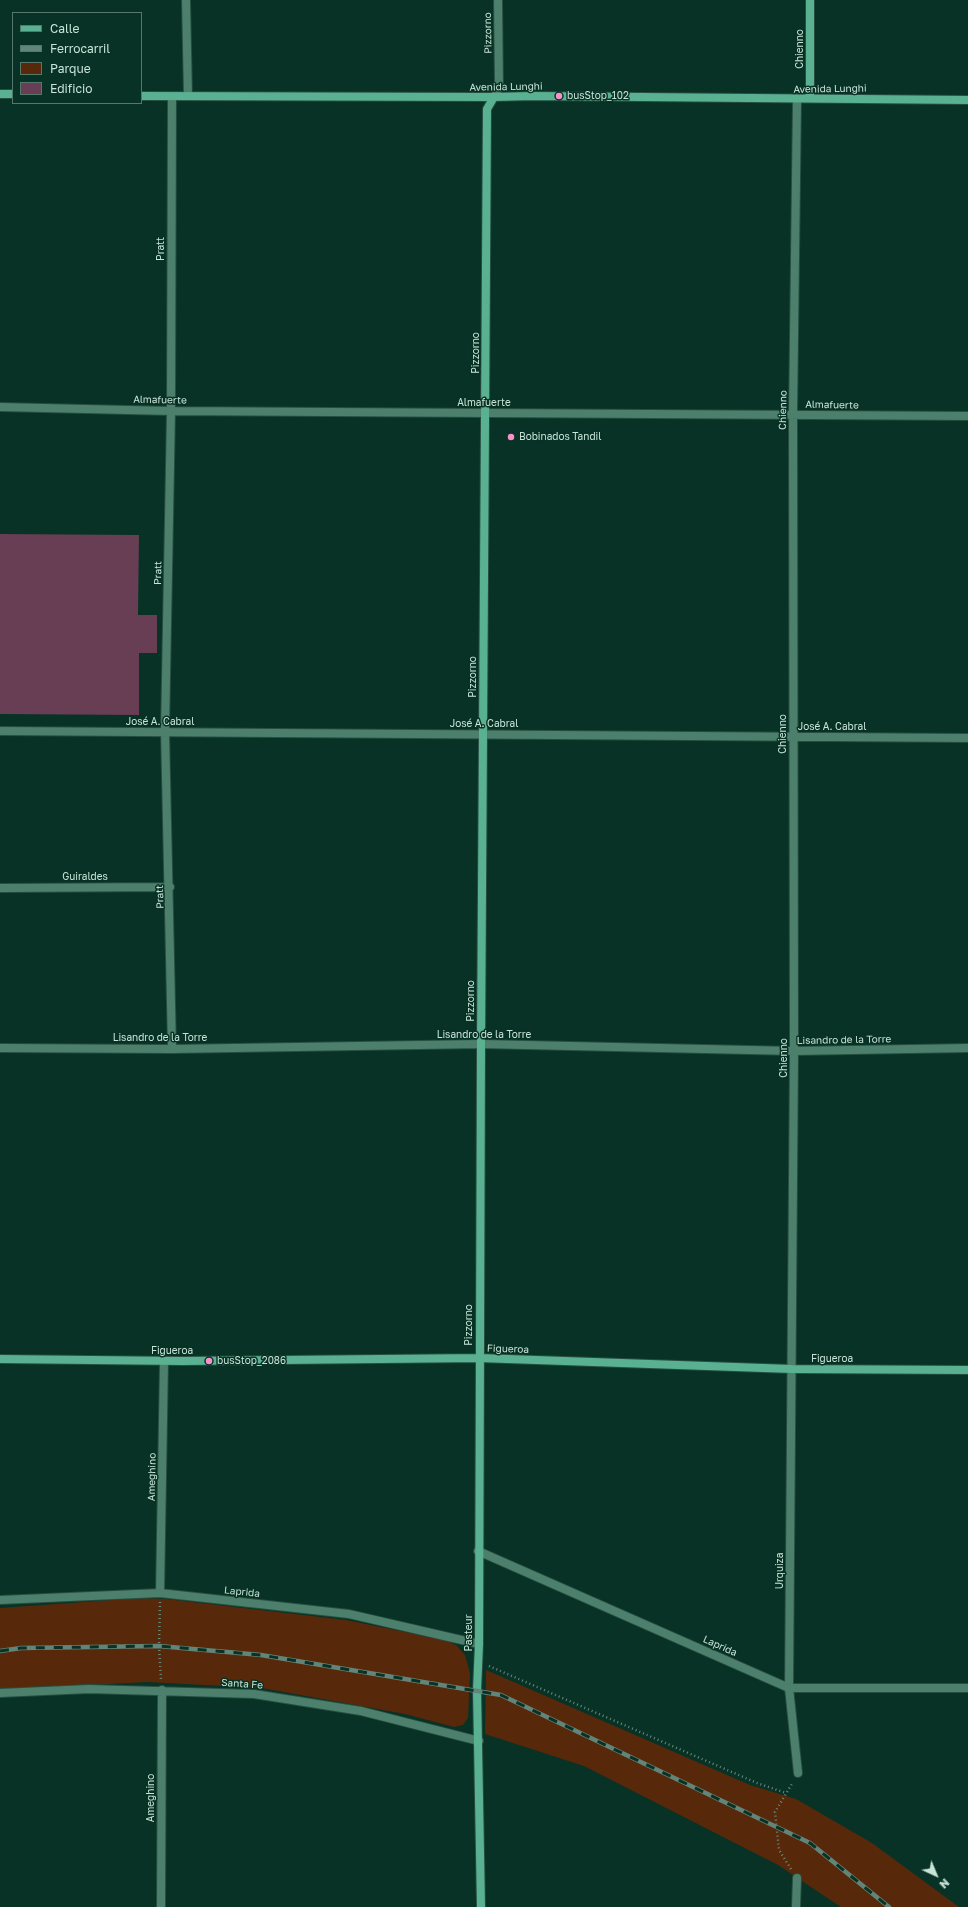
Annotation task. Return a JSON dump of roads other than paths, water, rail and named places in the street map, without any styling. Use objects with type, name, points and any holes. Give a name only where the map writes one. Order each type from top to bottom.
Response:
[{"type":"street","points":[[186,0],[188,96]]},
{"type":"street","name":"Pizzorno","points":[[479,1358],[487,108],[499,88],[498,0]]},
{"type":"street","name":"Chienno","points":[[810,0],[810,98]]},
{"type":"street","points":[[0,94],[12,94]]},
{"type":"street","name":"Avenida Lunghi","points":[[142,96],[532,96],[798,100],[810,98],[968,100]]},
{"type":"street","name":"Pratt","points":[[172,97],[171,410],[165,732],[170,887],[172,1049]]},
{"type":"street","name":"Chienno","points":[[792,1369],[794,1051],[792,414],[798,100]]},
{"type":"street","name":"Almafuerte","points":[[0,407],[485,413],[968,416]]},
{"type":"street","name":"José A. Cabral","points":[[0,731],[968,738]]},
{"type":"street","name":"Guiraldes","points":[[0,888],[170,887]]},
{"type":"street","name":"Lisandro de la Torre","points":[[0,1048],[172,1049],[481,1044],[794,1051],[968,1048]]},
{"type":"street","name":"Figueroa","points":[[0,1360],[164,1361],[479,1358],[792,1369],[968,1370]]},
{"type":"street","name":"Pasteur","points":[[479,1358],[479,1644],[477,1690],[481,1907]]},
{"type":"street","name":"Ameghino","points":[[160,1593],[164,1361]]},
{"type":"street","name":"Urquiza","points":[[792,1369],[789,1688],[798,1773]]},
{"type":"street","name":"Laprida","points":[[478,1551],[789,1688],[968,1688]]},
{"type":"street","name":"Laprida","points":[[0,1600],[160,1593],[348,1614],[479,1644]]},
{"type":"street","name":"Santa Fe","points":[[0,1693],[89,1689],[162,1690],[254,1694],[346,1708],[479,1741]]},
{"type":"street","name":"Ameghino","points":[[161,1907],[162,1690]]},
{"type":"street","points":[[796,1878],[796,1907]]},
{"type":"railway","points":[[0,1651],[21,1648],[159,1646],[261,1655],[501,1695],[810,1843],[889,1907]]},
{"type":"place","name":"busStop_102","points":[[559,96]]},
{"type":"place","name":"Bobinados Tandil","points":[[511,437]]},
{"type":"place","name":"busStop_2086","points":[[209,1361]]}]
